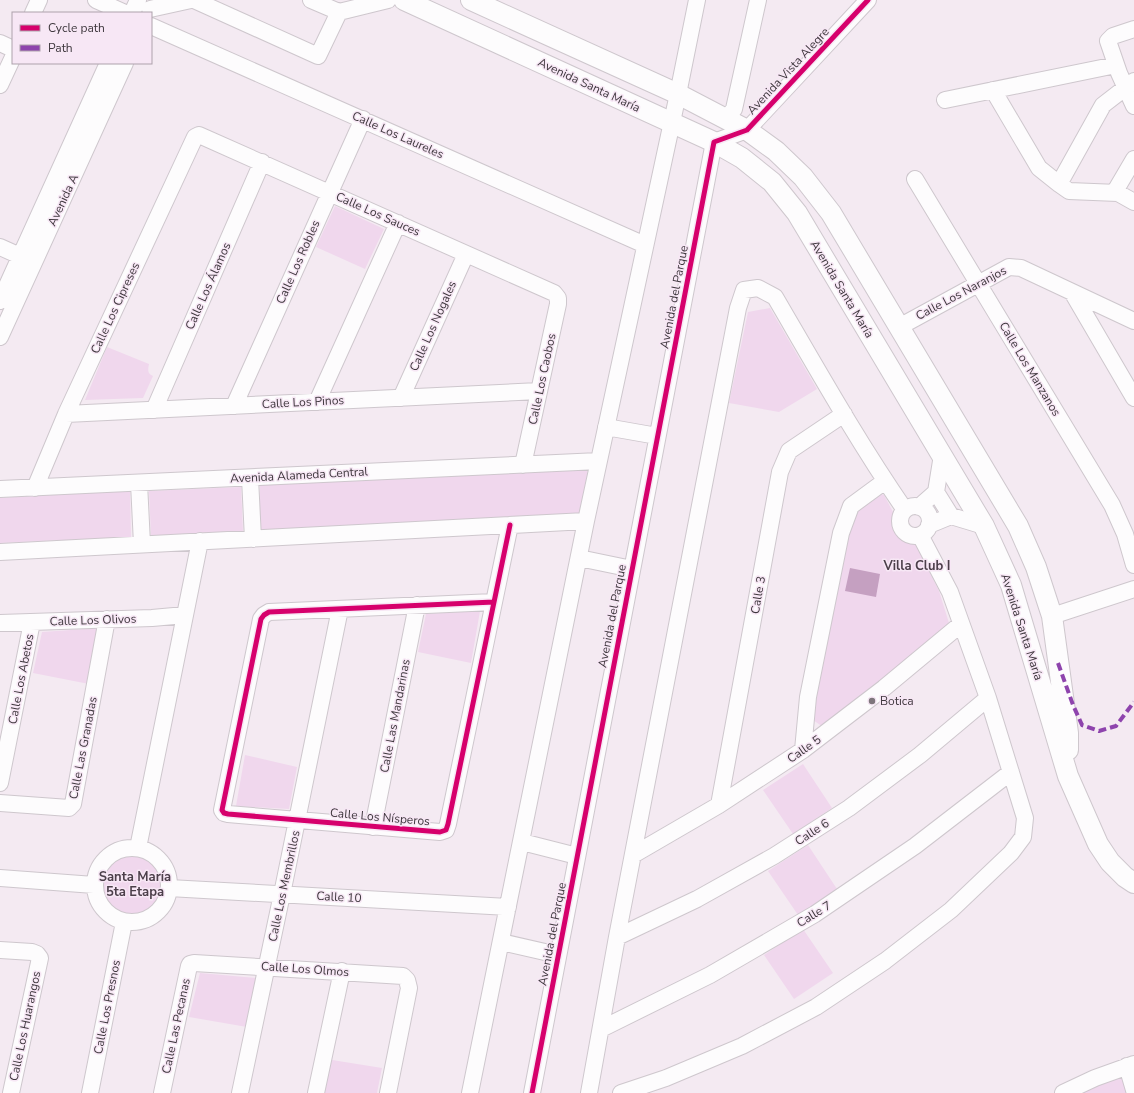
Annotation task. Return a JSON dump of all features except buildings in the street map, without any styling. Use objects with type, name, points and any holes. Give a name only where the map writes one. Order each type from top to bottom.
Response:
[{"type":"main road","name":"Avenida Santa María","points":[[404,0],[714,142],[742,158],[772,182],[797,213],[984,526],[1011,585],[1068,776],[1098,844],[1110,862],[1125,877],[1134,883]]},
{"type":"main road","name":"Avenida Santa María","points":[[471,0],[678,94],[726,119],[746,130],[776,151],[804,177],[831,214],[1018,526],[1036,567],[1052,616],[1068,732],[1068,776]]},
{"type":"main road","points":[[881,353],[902,333]]},
{"type":"main road","points":[[1011,585],[1017,592],[1029,593],[1038,585],[1039,577]]},
{"type":"street","points":[[33,12],[39,0]]},
{"type":"street","points":[[96,0],[123,12]]},
{"type":"street","points":[[134,12],[147,5],[191,0]]},
{"type":"street","points":[[194,0],[318,56],[339,12]]},
{"type":"street","points":[[311,0],[339,12],[388,0]]},
{"type":"street","points":[[470,1093],[586,521],[697,0]]},
{"type":"street","points":[[726,119],[734,109],[758,0]]},
{"type":"street","name":"Avenida Vista Alegre","points":[[714,142],[746,130],[868,0]]},
{"type":"street","name":"Calle Los Laureles","points":[[152,26],[645,245]]},
{"type":"street","points":[[1134,29],[1113,36],[1108,42],[1116,65],[1130,84],[1134,106]]},
{"type":"street","points":[[0,43],[12,49]]},
{"type":"street","points":[[0,85],[12,59]]},
{"type":"street","name":"Avenida A","points":[[0,300],[108,64]]},
{"type":"street","name":"Avenida A","points":[[0,337],[125,64]]},
{"type":"street","points":[[945,100],[1116,65]]},
{"type":"street","points":[[1059,184],[1103,105],[1130,84]]},
{"type":"street","points":[[993,90],[1039,168],[1059,184],[1069,191],[1118,193],[1134,202]]},
{"type":"street","name":"Calle Los Robles","points":[[234,406],[363,119]]},
{"type":"street","name":"Calle Los Cipreses","points":[[35,488],[66,414],[195,137],[197,135],[201,135]]},
{"type":"street","name":"Calle Los Sauces","points":[[201,135],[554,293]]},
{"type":"street","name":"Avenida del Parque","points":[[532,1093],[576,856],[714,142]]},
{"type":"street","points":[[1114,193],[1134,159]]},
{"type":"street","name":"Calle Los Álamos","points":[[154,410],[262,162]]},
{"type":"street","name":"Calle Los Manzanos","points":[[916,179],[1112,505],[1125,534],[1134,565]]},
{"type":"street","points":[[317,402],[398,223]]},
{"type":"street","points":[[0,247],[20,256]]},
{"type":"street","name":"Calle Los Nogales","points":[[401,398],[466,254]]},
{"type":"street","name":"Calle Los Naranjos","points":[[902,333],[978,283],[1009,266],[1021,268],[1134,321]]},
{"type":"street","points":[[589,1093],[617,937],[738,308],[744,290],[758,288],[775,297],[885,481],[912,509],[926,512],[930,520],[925,530],[950,592],[988,698],[1025,818],[1023,836],[1011,853],[951,910],[885,961],[816,1007],[742,1046],[666,1078],[621,1093]]},
{"type":"street","points":[[1072,292],[1134,398]]},
{"type":"street","name":"Calle Los Caobos","points":[[523,465],[558,304],[558,298],[554,293]]},
{"type":"street","name":"Calle Los Pinos","points":[[66,414],[539,391]]},
{"type":"street","name":"Calle 3","points":[[719,805],[780,472],[789,451],[844,414]]},
{"type":"street","points":[[606,427],[657,436]]},
{"type":"street","points":[[942,455],[936,492],[951,516],[984,526]]},
{"type":"street","name":"Avenida Alameda Central","points":[[0,489],[599,461]]},
{"type":"street","points":[[250,478],[252,538]]},
{"type":"street","points":[[803,750],[808,697],[841,533],[851,506],[885,481]]},
{"type":"street","points":[[139,483],[142,544]]},
{"type":"street","points":[[936,492],[912,509],[902,514],[900,522],[903,531],[911,536],[951,516]]},
{"type":"street","points":[[0,552],[586,521]]},
{"type":"street","name":"Calle Los Nísperos","points":[[340,609],[269,612],[264,614],[261,619],[222,810],[224,813],[228,814],[297,821],[440,832],[446,830],[510,525]]},
{"type":"street","points":[[138,848],[200,541]]},
{"type":"street","points":[[579,558],[632,569]]},
{"type":"street","points":[[1052,616],[1134,589]]},
{"type":"street","points":[[340,609],[494,602]]},
{"type":"street","name":"Calle Las Mandarinas","points":[[373,827],[417,605]]},
{"type":"street","name":"Calle Los Membrillos","points":[[240,1093],[340,609]]},
{"type":"street","name":"Calle Los Olivos","points":[[0,623],[152,618],[185,615]]},
{"type":"street","name":"Calle Las Granadas","points":[[0,803],[69,808],[73,804],[107,619]]},
{"type":"street","name":"Calle Los Abetos","points":[[0,783],[32,622]]},
{"type":"street","name":"Calle 5","points":[[633,855],[719,805],[803,750],[884,688],[961,624]]},
{"type":"street","name":"Calle 6","points":[[617,937],[697,899],[774,856],[849,808],[920,755],[988,698]]},
{"type":"street","name":"Calle 7","points":[[601,1029],[710,975],[815,914],[915,846],[1011,772]]},
{"type":"street","points":[[522,842],[576,856]]},
{"type":"street","points":[[125,848],[138,848],[149,851],[158,858],[164,866],[170,888],[166,900],[159,911],[149,919],[136,922],[124,922],[112,917],[102,908],[96,897],[94,885],[96,872],[103,861],[113,853],[125,848]]},
{"type":"street","points":[[0,878],[94,885]]},
{"type":"street","name":"Calle 10","points":[[170,888],[508,907]]},
{"type":"street","name":"Calle Los Presnos","points":[[90,1093],[124,922]]},
{"type":"street","points":[[501,942],[558,955]]},
{"type":"street","name":"Calle Los Huarangos","points":[[0,950],[32,952],[37,954],[40,958],[11,1093]]},
{"type":"street","name":"Calle Los Olmos","points":[[194,963],[342,971],[403,976],[407,980],[409,988],[388,1093]]},
{"type":"street","name":"Calle Las Pecanas","points":[[162,1093],[189,966],[190,964],[194,963]]},
{"type":"street","points":[[316,1093],[342,971]]},
{"type":"street","points":[[1065,1092],[1096,1078],[1131,1065],[1134,1090]]},
{"type":"shaded area","points":[[335,206],[384,229],[365,269],[316,247]]},
{"type":"shaded area","points":[[770,308],[817,389],[779,412],[729,403],[748,312]]},
{"type":"shaded area","points":[[107,347],[149,364],[148,371],[153,376],[143,398],[85,400]]},
{"type":"shaded area","points":[[588,469],[580,515],[260,530],[260,484]]},
{"type":"shaded area","points":[[241,487],[243,532],[151,536],[149,491]]},
{"type":"shaded area","points":[[130,490],[131,537],[0,543],[0,498]]},
{"type":"shaded area","points":[[881,494],[884,495],[893,512],[892,523],[895,534],[904,541],[916,545],[939,591],[949,623],[886,678],[823,727],[813,720],[813,715],[835,596],[854,513]]},
{"type":"shaded area","points":[[850,568],[880,574],[876,597],[845,591]]},
{"type":"shaded area","points":[[480,611],[471,663],[418,652],[426,614]]},
{"type":"shaded area","points":[[99,628],[89,684],[33,673],[42,632]]},
{"type":"shaded area","points":[[245,755],[297,767],[289,809],[236,806]]},
{"type":"shaded area","points":[[803,764],[832,808],[793,834],[763,790]]},
{"type":"shaded area","points":[[808,845],[837,889],[798,915],[768,871]]},
{"type":"shaded area","points":[[126,855],[138,855],[154,863],[160,873],[162,885],[160,897],[154,907],[138,915],[126,915],[110,907],[102,891],[102,879],[110,863]]},
{"type":"shaded area","points":[[803,929],[833,973],[794,999],[764,955]]},
{"type":"shaded area","points":[[200,973],[256,978],[247,1027],[189,1017]]},
{"type":"shaded area","points":[[326,1059],[382,1068],[377,1093],[318,1093]]},
{"type":"shaded area","points":[[1123,1076],[1128,1093],[1077,1093]]},
{"type":"marked path","points":[[1058,663],[1082,725],[1099,731],[1116,726],[1134,702]]},
{"type":"cycle path","points":[[532,1093],[714,142],[747,130],[868,0]]},
{"type":"cycle path","points":[[494,602],[269,612],[264,615],[261,619],[222,810],[224,813],[440,832],[446,830],[448,824],[510,525]]},
{"type":"place","name":"Botica","points":[[872,701]]},
{"type":"district","name":"Villa Club I","points":[[917,565]]},
{"type":"district","name":"Santa María 5ta Etapa","points":[[135,884]]}]
